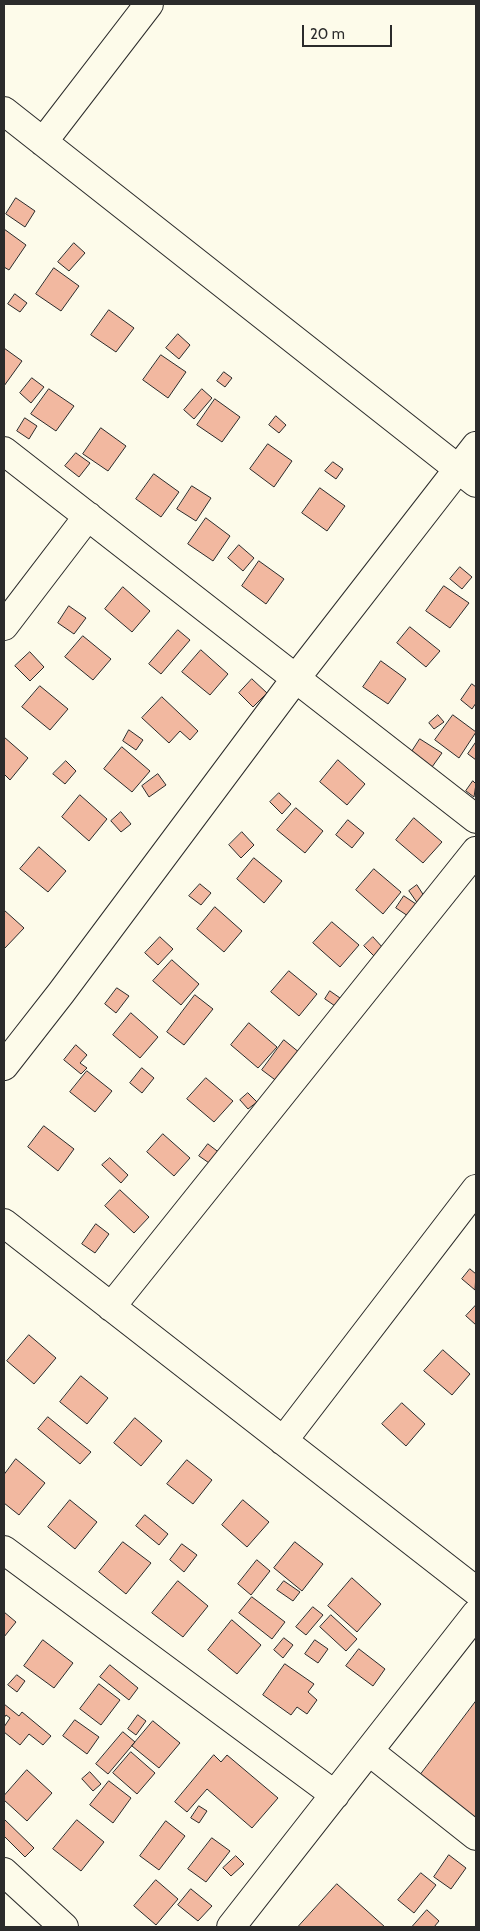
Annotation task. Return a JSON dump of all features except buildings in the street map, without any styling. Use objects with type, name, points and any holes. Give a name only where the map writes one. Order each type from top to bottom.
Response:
[{"type":"street","points":[[43,142],[149,4]]},
{"type":"street","points":[[4,111],[467,476]]},
{"type":"street","points":[[4,1066],[61,993],[296,678],[467,476],[476,446]]},
{"type":"street","points":[[4,451],[476,819]]},
{"type":"street","points":[[4,626],[88,516]]},
{"type":"street","points":[[111,1307],[476,851]]},
{"type":"street","points":[[283,1441],[476,1189]]},
{"type":"street","points":[[4,1223],[476,1591]]},
{"type":"street","points":[[4,1550],[335,1795]]},
{"type":"street","points":[[231,1927],[370,1752],[476,1614]]},
{"type":"street","points":[[370,1752],[476,1836]]},
{"type":"street","points":[[4,1872],[64,1927]]}]
